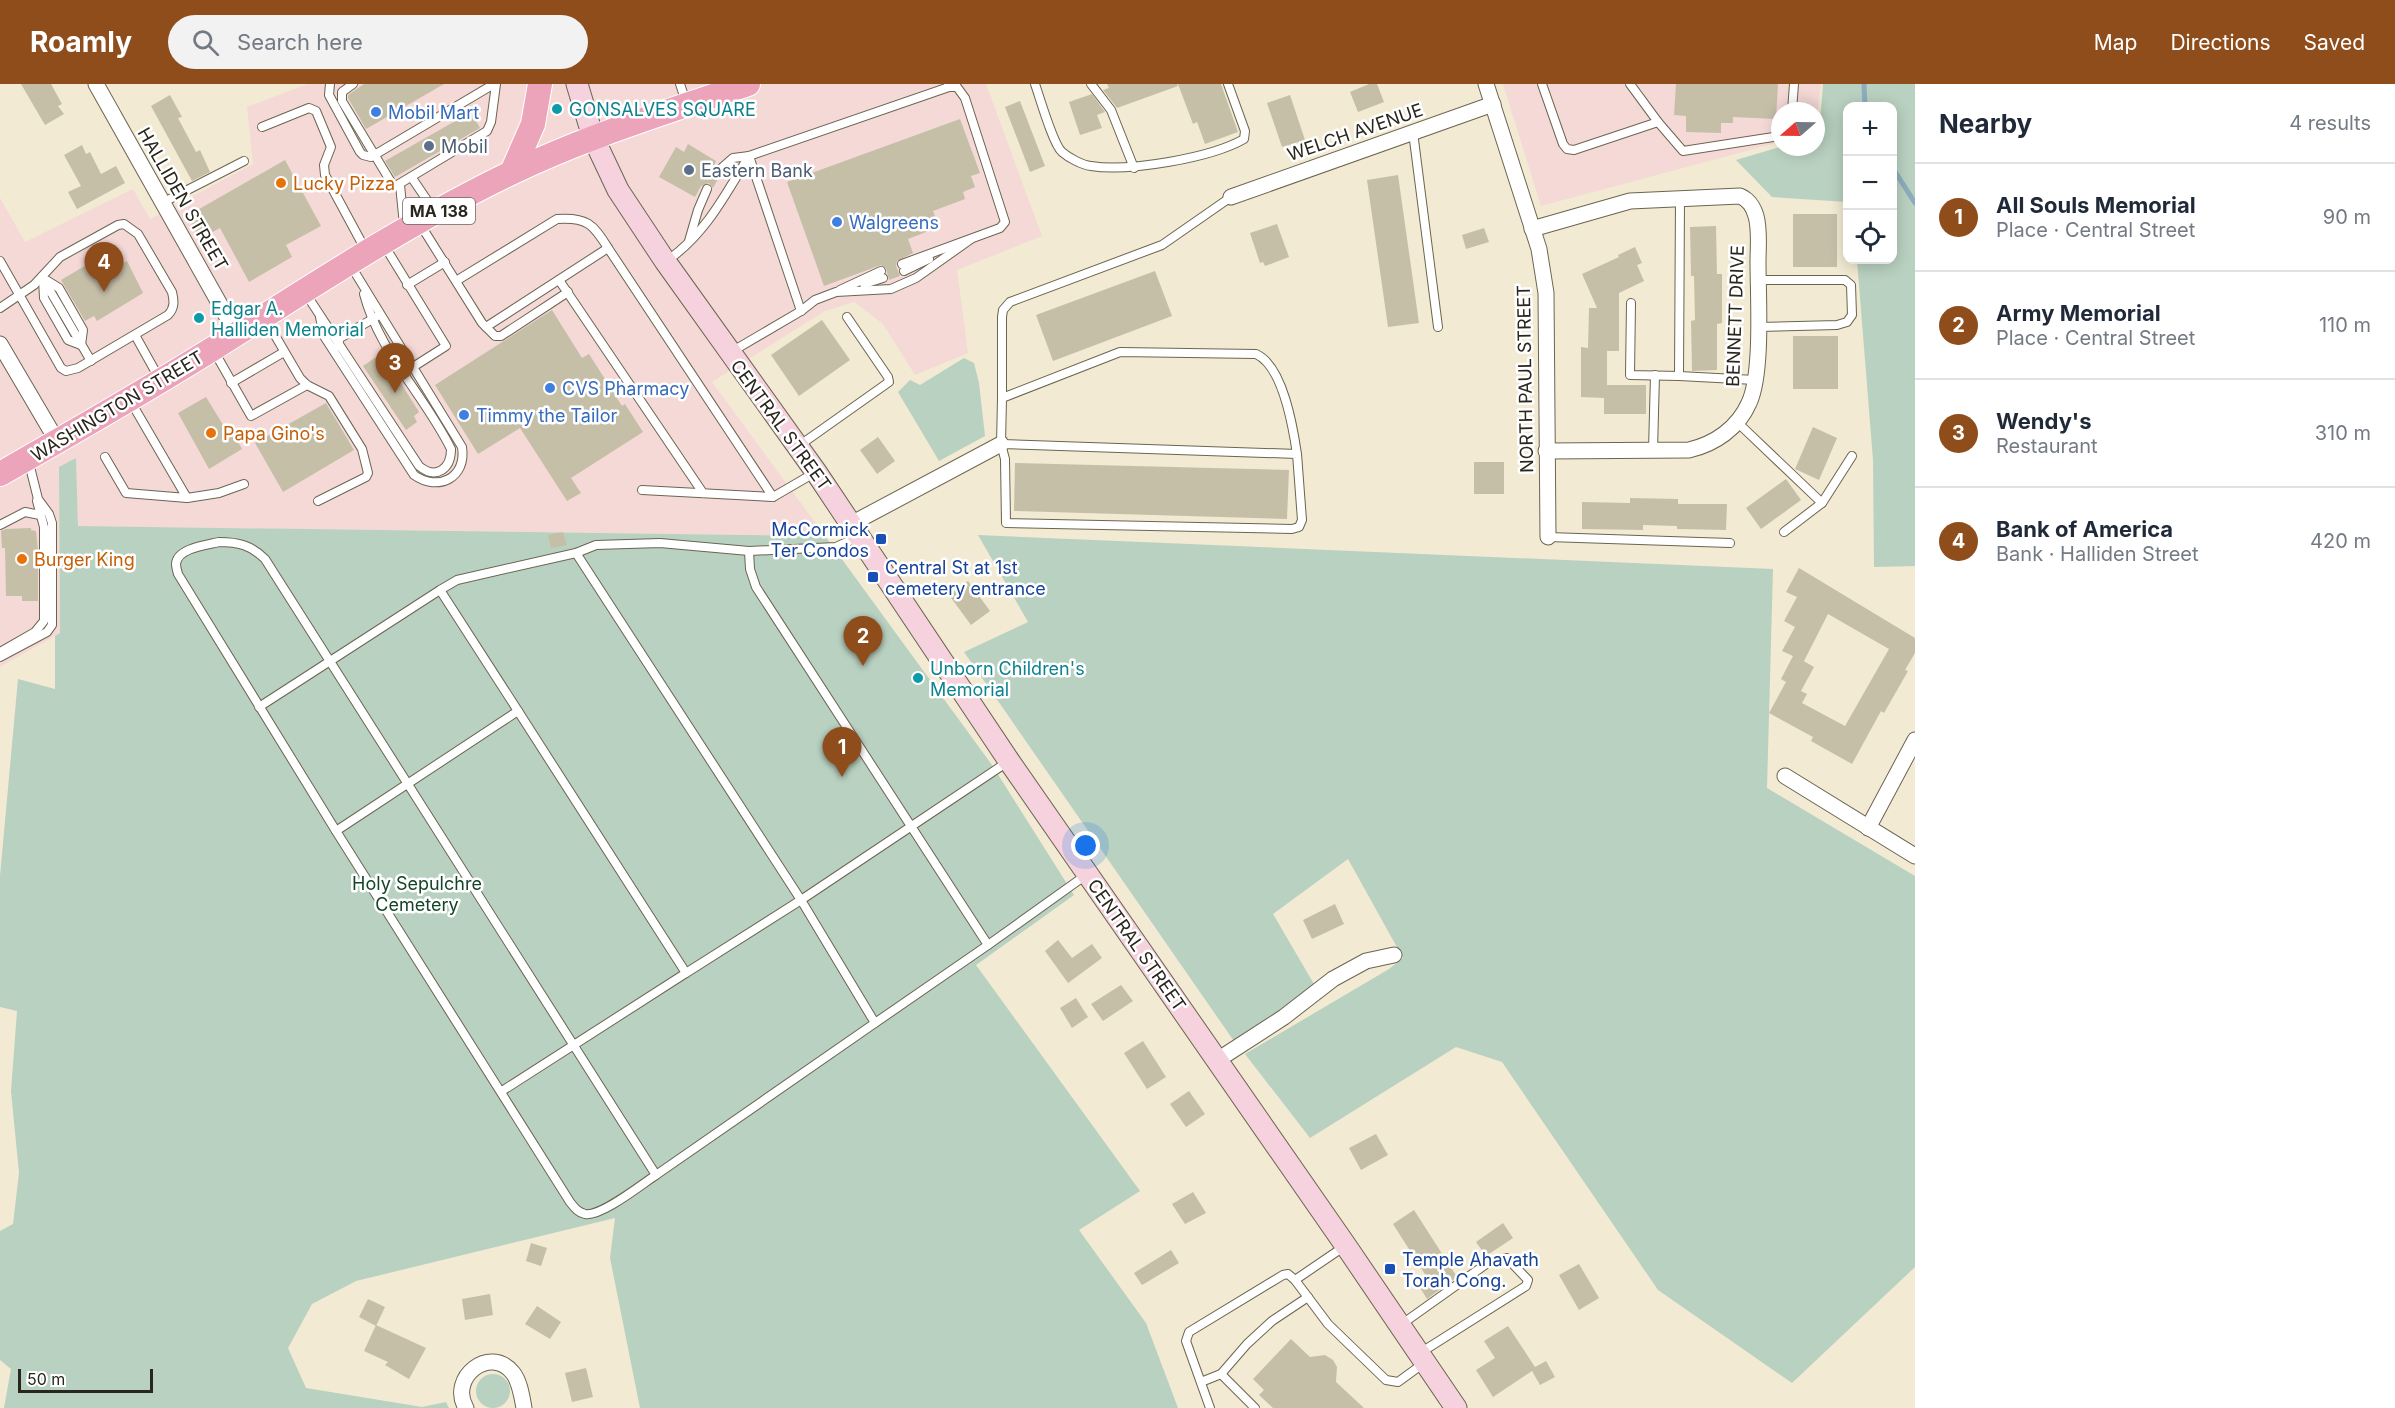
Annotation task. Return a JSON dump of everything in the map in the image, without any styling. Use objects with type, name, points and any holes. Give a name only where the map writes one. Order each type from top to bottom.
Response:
[{"type":"main road","points":[[512,172],[533,124],[540,84]]},
{"type":"main road","name":"CENTRAL STREET","points":[[577,84],[594,137],[618,190],[665,261],[816,472],[1010,761],[1216,1061],[1346,1245],[1456,1408]]},
{"type":"main road","name":"WASHINGTON STREET","points":[[0,474],[213,349],[304,290],[420,222],[512,172],[684,95],[734,86]]},
{"type":"street","name":"HALLIDEN STREET","points":[[96,84],[236,333]]},
{"type":"street","name":"NORTH PAUL STREET","points":[[1486,84],[1532,229],[1542,264],[1546,293],[1548,537]]},
{"type":"street","name":"WELCH AVENUE","points":[[1231,197],[1493,104]]},
{"type":"street","name":"BENNETT DRIVE","points":[[1546,451],[1689,450],[1722,436],[1737,422],[1749,402],[1755,380],[1758,327],[1757,218],[1749,200],[1740,196],[1680,199]]},
{"type":"street","points":[[1532,229],[1616,204],[1645,199],[1680,199]]},
{"type":"street","points":[[0,344],[57,441]]},
{"type":"street","points":[[855,530],[1001,444]]},
{"type":"street","points":[[1868,828],[1915,740]]},
{"type":"street","points":[[1785,776],[1915,856]]},
{"type":"street","points":[[1216,1061],[1284,1017],[1332,979],[1366,961],[1394,955]]},
{"type":"street","points":[[466,1408],[462,1395],[464,1379],[475,1367],[490,1362],[505,1366],[513,1373],[525,1408]]},
{"type":"lane","points":[[330,84],[329,95],[360,152],[367,157],[495,84]]},
{"type":"lane","points":[[353,84],[343,90],[341,97],[394,187],[487,131],[491,122],[495,84]]},
{"type":"lane","points":[[1035,84],[1056,143],[1063,153],[1089,166],[1134,168],[1192,157],[1244,139],[1245,131],[1228,84]]},
{"type":"lane","points":[[1091,84],[1111,110],[1134,168]]},
{"type":"lane","points":[[1542,84],[1563,144],[1568,149],[1574,150],[1658,122]]},
{"type":"lane","points":[[1630,84],[1658,122],[1685,151],[1771,137]]},
{"type":"lane","points":[[1793,102],[1794,84]]},
{"type":"lane","points":[[717,171],[733,158],[749,156],[949,85],[957,87],[964,98],[1005,222],[1000,228],[903,267]]},
{"type":"lane","points":[[262,127],[309,108],[316,111],[331,147],[324,165],[325,175],[367,253],[407,285],[446,346],[413,367]]},
{"type":"lane","points":[[1413,132],[1438,327]]},
{"type":"lane","points":[[665,261],[687,246],[707,224],[749,156]]},
{"type":"lane","points":[[749,156],[801,311]]},
{"type":"lane","points":[[162,203],[244,161]]},
{"type":"lane","points":[[412,178],[420,222]]},
{"type":"lane","points":[[400,185],[456,281],[486,327],[495,336],[501,336],[568,292]]},
{"type":"lane","points":[[687,246],[707,189]]},
{"type":"lane","points":[[1002,398],[1120,352],[1256,354],[1263,358],[1276,378],[1287,404],[1297,454],[1302,520],[1299,527],[1292,529],[1006,524],[1005,459],[1001,444],[1002,317],[1005,305],[1162,245],[1231,197]]},
{"type":"lane","points":[[1679,376],[1680,199]]},
{"type":"lane","points":[[456,281],[557,219],[568,218],[587,222],[596,229],[773,497]]},
{"type":"lane","points":[[0,261],[20,296],[62,368],[66,371],[91,361],[172,311],[174,299],[138,234],[128,225],[118,225],[60,257],[20,296],[0,308]]},
{"type":"lane","points":[[836,292],[880,290],[898,286],[922,275],[971,239]]},
{"type":"lane","points":[[486,327],[608,248]]},
{"type":"lane","points":[[304,290],[419,466],[430,473],[446,468],[451,457],[451,449],[401,370],[372,318],[363,287],[367,253]]},
{"type":"lane","points":[[407,285],[445,262]]},
{"type":"lane","points":[[730,353],[801,311],[815,300],[882,274]]},
{"type":"lane","points":[[42,277],[91,361]]},
{"type":"lane","points":[[559,280],[703,493]]},
{"type":"lane","points":[[1758,280],[1845,280],[1851,285],[1852,315],[1846,322],[1837,325],[1758,327]]},
{"type":"lane","points":[[320,317],[324,336],[414,475],[423,481],[433,483],[442,482],[456,474],[463,457],[462,447],[363,287]]},
{"type":"lane","points":[[1631,303],[1630,375],[1755,380]]},
{"type":"lane","points":[[263,316],[307,385],[329,396],[362,449],[368,473],[363,480],[318,501]]},
{"type":"lane","points":[[339,359],[337,350],[340,338],[372,318],[378,317],[385,321]]},
{"type":"lane","points":[[798,446],[889,382],[888,377],[848,317]]},
{"type":"lane","points":[[135,335],[160,379]]},
{"type":"lane","points":[[213,349],[251,416],[307,385]]},
{"type":"lane","points":[[231,383],[284,352]]},
{"type":"lane","points":[[1653,450],[1655,375]]},
{"type":"lane","points":[[129,398],[187,498]]},
{"type":"lane","points":[[1737,422],[1822,503]]},
{"type":"lane","points":[[1001,444],[1297,454]]},
{"type":"lane","points":[[1784,532],[1822,503],[1852,456]]},
{"type":"lane","points":[[105,457],[126,493],[187,498],[219,493],[244,484]]},
{"type":"lane","points":[[0,652],[35,632],[44,621],[44,527],[28,458]]},
{"type":"lane","points":[[642,490],[773,497],[816,472]]},
{"type":"lane","points":[[0,657],[47,632],[52,625],[52,523],[36,494]]},
{"type":"lane","points":[[0,525],[25,512],[40,515]]},
{"type":"lane","points":[[259,707],[457,580],[576,553],[596,545],[660,543],[749,550],[836,547],[855,530]]},
{"type":"lane","points":[[1548,537],[1730,543]]},
{"type":"lane","points":[[656,1175],[265,559],[256,550],[234,542],[202,546],[187,551],[176,564],[178,573],[336,831],[576,1210],[585,1214],[601,1210],[656,1175],[1088,874]]},
{"type":"lane","points":[[749,550],[750,569],[756,587],[988,945]]},
{"type":"lane","points":[[576,553],[801,900],[875,1023]]},
{"type":"lane","points":[[440,590],[686,973]]},
{"type":"lane","points":[[336,831],[518,711]]},
{"type":"lane","points":[[502,1091],[801,900],[1010,761]]},
{"type":"lane","points":[[1295,1280],[1346,1245]]},
{"type":"lane","points":[[1210,1408],[1186,1341],[1189,1332],[1283,1275],[1288,1274],[1295,1280],[1328,1324],[1386,1380],[1398,1382],[1422,1358],[1526,1286],[1528,1280],[1507,1258],[1489,1262],[1400,1325]]},
{"type":"lane","points":[[1201,1382],[1221,1374],[1247,1344],[1272,1321],[1308,1297]]},
{"type":"lane","points":[[1221,1374],[1255,1408]]},
{"type":"shaded area","points":[[308,84],[986,84],[1042,236],[957,270],[968,353],[915,375],[883,324],[854,302],[825,311],[712,382],[825,536],[78,526],[76,458],[59,468],[60,633],[0,667],[0,198],[25,242],[133,189],[150,219],[253,164],[247,107]]},
{"type":"shaded area","points":[[1503,84],[1821,84],[1819,102],[1771,102],[1771,144],[1541,206]]},
{"type":"green space","points":[[1823,84],[1915,84],[1915,566],[1874,567],[1873,460],[1857,264],[1897,264],[1897,102],[1843,102],[1843,202],[1772,197],[1736,160],[1771,150],[1771,156],[1825,156],[1825,102],[1822,102]]},
{"type":"green space","points":[[964,358],[974,363],[979,383],[985,436],[939,461],[898,392],[910,380],[920,385]]},
{"type":"green space","name":"Holy Sepulchre Cemetery","points":[[76,458],[78,526],[825,536],[992,765],[1074,895],[976,965],[1140,1191],[1079,1230],[1146,1323],[1178,1408],[640,1408],[610,1258],[615,1218],[356,1281],[312,1304],[288,1348],[306,1388],[422,1407],[446,1402],[449,1408],[4,1408],[11,1369],[0,1360],[0,1231],[13,1224],[19,1173],[11,1091],[17,1011],[0,1007],[0,876],[18,679],[55,689],[55,636],[60,633],[59,467]]},
{"type":"green space","points":[[978,535],[1773,569],[1767,788],[1915,876],[1915,1267],[1792,1383],[1658,1290],[1502,1062],[1456,1047],[1310,1138],[1245,1054],[1389,969],[1403,958],[1348,859],[1273,914],[1314,984],[1236,1044],[964,652],[1028,622]]},
{"type":"green space","points":[[493,1374],[505,1379],[510,1391],[505,1403],[493,1408],[481,1403],[476,1391],[481,1379]]},
{"type":"building","points":[[21,84],[51,84],[62,104],[58,106],[64,114],[45,125]]},
{"type":"building","name":"Mobil Mart","points":[[364,84],[444,84],[366,129],[348,98],[348,95]]},
{"type":"building","points":[[1107,84],[1177,84],[1178,86],[1117,108],[1103,90],[1109,88]]},
{"type":"building","points":[[1178,84],[1221,84],[1238,132],[1205,144],[1197,122],[1193,124]]},
{"type":"building","points":[[1369,84],[1377,84],[1384,102],[1358,112],[1350,92]]},
{"type":"building","points":[[1676,84],[1778,84],[1777,102],[1771,102],[1771,119],[1733,117],[1733,123],[1721,123],[1721,133],[1686,132],[1686,116],[1674,115]]},
{"type":"building","points":[[1092,94],[1105,112],[1097,115],[1102,128],[1080,135],[1069,102]]},
{"type":"building","points":[[170,95],[182,117],[178,118],[196,152],[200,150],[210,172],[192,181],[151,106]]},
{"type":"building","points":[[1290,95],[1305,140],[1282,147],[1267,103]]},
{"type":"building","points":[[1020,101],[1045,166],[1030,172],[1005,107]]},
{"type":"building","name":"Mobil","points":[[471,112],[480,128],[395,177],[385,161]]},
{"type":"building","points":[[960,119],[980,173],[971,176],[975,187],[963,192],[965,199],[933,211],[939,227],[908,239],[913,253],[897,261],[896,266],[900,276],[889,280],[886,268],[881,265],[824,286],[787,182]]},
{"type":"building","name":"Eastern Bank","points":[[688,144],[716,161],[711,173],[719,177],[713,188],[709,183],[701,186],[695,197],[659,177],[676,147],[684,152]]},
{"type":"building","points":[[82,145],[86,154],[90,152],[101,174],[116,166],[125,183],[77,209],[68,192],[81,186],[64,155]]},
{"type":"building","points":[[285,160],[321,226],[286,245],[292,257],[249,282],[220,228],[200,239],[187,216]]},
{"type":"building","points":[[1398,175],[1419,323],[1388,327],[1367,180]]},
{"type":"building","points":[[1793,214],[1837,214],[1837,267],[1793,267]]},
{"type":"building","points":[[1277,224],[1289,257],[1265,266],[1263,262],[1260,263],[1250,233]]},
{"type":"building","points":[[1716,226],[1717,274],[1722,274],[1722,323],[1717,324],[1717,370],[1692,371],[1691,321],[1695,320],[1690,227]]},
{"type":"building","points":[[1484,228],[1489,242],[1466,249],[1462,235]]},
{"type":"building","points":[[1635,247],[1642,263],[1637,265],[1644,281],[1619,293],[1619,351],[1607,351],[1607,385],[1646,385],[1646,414],[1604,414],[1604,398],[1581,397],[1581,347],[1588,348],[1589,308],[1597,308],[1582,274]]},
{"type":"building","points":[[115,248],[122,264],[127,261],[143,293],[97,321],[94,316],[85,321],[61,280]]},
{"type":"building","points":[[1155,271],[1172,316],[1053,361],[1036,315]]},
{"type":"building","points":[[552,310],[582,358],[589,354],[622,406],[625,404],[643,432],[571,478],[581,493],[567,501],[520,428],[478,454],[435,385]]},
{"type":"building","points":[[822,320],[850,360],[799,396],[771,355]]},
{"type":"building","points":[[1793,336],[1838,336],[1838,389],[1793,389]]},
{"type":"building","points":[[382,353],[419,412],[414,416],[417,422],[406,430],[363,366]]},
{"type":"building","name":"Papa Gino's","points":[[206,397],[225,428],[229,426],[242,449],[209,469],[178,413]]},
{"type":"building","points":[[326,403],[354,450],[283,492],[255,443]]},
{"type":"building","points":[[1813,427],[1837,438],[1819,480],[1795,469]]},
{"type":"building","points":[[878,437],[895,461],[877,474],[860,450]]},
{"type":"building","points":[[1474,462],[1504,462],[1504,494],[1474,494]]},
{"type":"building","points":[[1015,463],[1289,470],[1287,519],[1014,511]]},
{"type":"building","points":[[1786,479],[1801,500],[1761,529],[1746,508]]},
{"type":"building","points":[[1630,498],[1678,499],[1678,504],[1727,504],[1726,530],[1677,529],[1677,526],[1643,525],[1643,530],[1582,529],[1582,502],[1630,503]]},
{"type":"building","name":"Burger King","points":[[31,528],[36,531],[38,550],[38,601],[22,601],[22,596],[6,596],[5,548],[2,548],[1,531]]},
{"type":"building","points":[[563,532],[567,545],[551,548],[548,535]]},
{"type":"building","points":[[1799,568],[1915,638],[1915,653],[1905,670],[1908,671],[1884,713],[1881,711],[1852,764],[1811,741],[1813,737],[1769,713],[1786,682],[1781,679],[1793,656],[1782,651],[1795,627],[1784,621],[1797,597],[1786,592]],"holes":[[[1828,614],[1889,649],[1845,726],[1802,703],[1807,694],[1801,691],[1814,667],[1802,660],[1804,661]]]},
{"type":"building","points":[[968,581],[990,611],[971,625],[949,595]]},
{"type":"building","points":[[1335,904],[1344,924],[1312,939],[1303,920]]},
{"type":"building","points":[[1058,940],[1072,958],[1092,944],[1102,958],[1068,983],[1045,951]]},
{"type":"building","points":[[1121,985],[1133,1001],[1103,1021],[1091,1004]]},
{"type":"building","points":[[1076,998],[1088,1017],[1072,1028],[1060,1008]]},
{"type":"building","points":[[1143,1041],[1166,1077],[1147,1089],[1124,1053]]},
{"type":"building","points":[[1189,1091],[1205,1114],[1186,1127],[1170,1104]]},
{"type":"building","points":[[1376,1134],[1388,1155],[1361,1170],[1349,1148]]},
{"type":"building","points":[[1193,1192],[1206,1213],[1185,1224],[1172,1204]]},
{"type":"building","points":[[1414,1210],[1457,1277],[1427,1299],[1419,1286],[1428,1279],[1393,1224]]},
{"type":"building","points":[[1503,1223],[1513,1238],[1486,1256],[1476,1242]]},
{"type":"building","points":[[531,1243],[547,1248],[541,1266],[526,1261]]},
{"type":"building","points":[[1171,1250],[1179,1263],[1142,1285],[1134,1273]]},
{"type":"building","points":[[1579,1264],[1599,1298],[1579,1310],[1559,1275]]},
{"type":"building","points":[[490,1294],[493,1315],[465,1320],[462,1299]]},
{"type":"building","points":[[368,1299],[385,1307],[376,1326],[359,1317]]},
{"type":"building","points":[[537,1306],[561,1322],[550,1339],[525,1324]]},
{"type":"building","points":[[376,1325],[426,1348],[409,1379],[385,1365],[388,1362],[364,1351]]},
{"type":"building","points":[[1508,1326],[1535,1367],[1546,1361],[1555,1377],[1540,1385],[1532,1371],[1493,1397],[1476,1370],[1495,1358],[1484,1341]]},
{"type":"building","points":[[1291,1339],[1310,1357],[1325,1355],[1333,1360],[1337,1367],[1336,1382],[1364,1408],[1273,1408],[1259,1395],[1264,1390],[1253,1379]]},
{"type":"building","points":[[586,1368],[593,1397],[572,1402],[565,1373]]},
{"type":"waterway","points":[[1864,84],[1865,102]]},
{"type":"waterway","points":[[1897,175],[1915,203]]},
{"type":"place","name":"GONSALVES SQUARE","points":[[557,109]]},
{"type":"place","name":"Mobil Mart","points":[[376,112]]},
{"type":"place","name":"Mobil","points":[[429,146]]},
{"type":"place","name":"Eastern Bank","points":[[689,170]]},
{"type":"place","name":"Lucky Pizza","points":[[281,183]]},
{"type":"place","name":"Walgreens","points":[[837,222]]},
{"type":"place","name":"Bank of America","points":[[104,292]]},
{"type":"place","name":"Edgar A. Halliden Memorial","points":[[199,318]]},
{"type":"place","name":"CVS Pharmacy","points":[[550,388]]},
{"type":"place","name":"Wendy's","points":[[395,393]]},
{"type":"place","name":"Timmy the Tailor","points":[[464,415]]},
{"type":"place","name":"Papa Gino's","points":[[211,433]]},
{"type":"place","name":"McCormick Ter Condos","points":[[881,539]]},
{"type":"place","name":"Burger King","points":[[22,559]]},
{"type":"place","name":"Central St at 1st cemetery entrance","points":[[873,577]]},
{"type":"place","name":"Army Memorial","points":[[863,666]]},
{"type":"place","name":"Unborn Children's Memorial","points":[[918,678]]},
{"type":"place","name":"All Souls Memorial","points":[[842,777]]},
{"type":"place","name":"Temple Ahavath Torah Cong.","points":[[1390,1269]]}]
